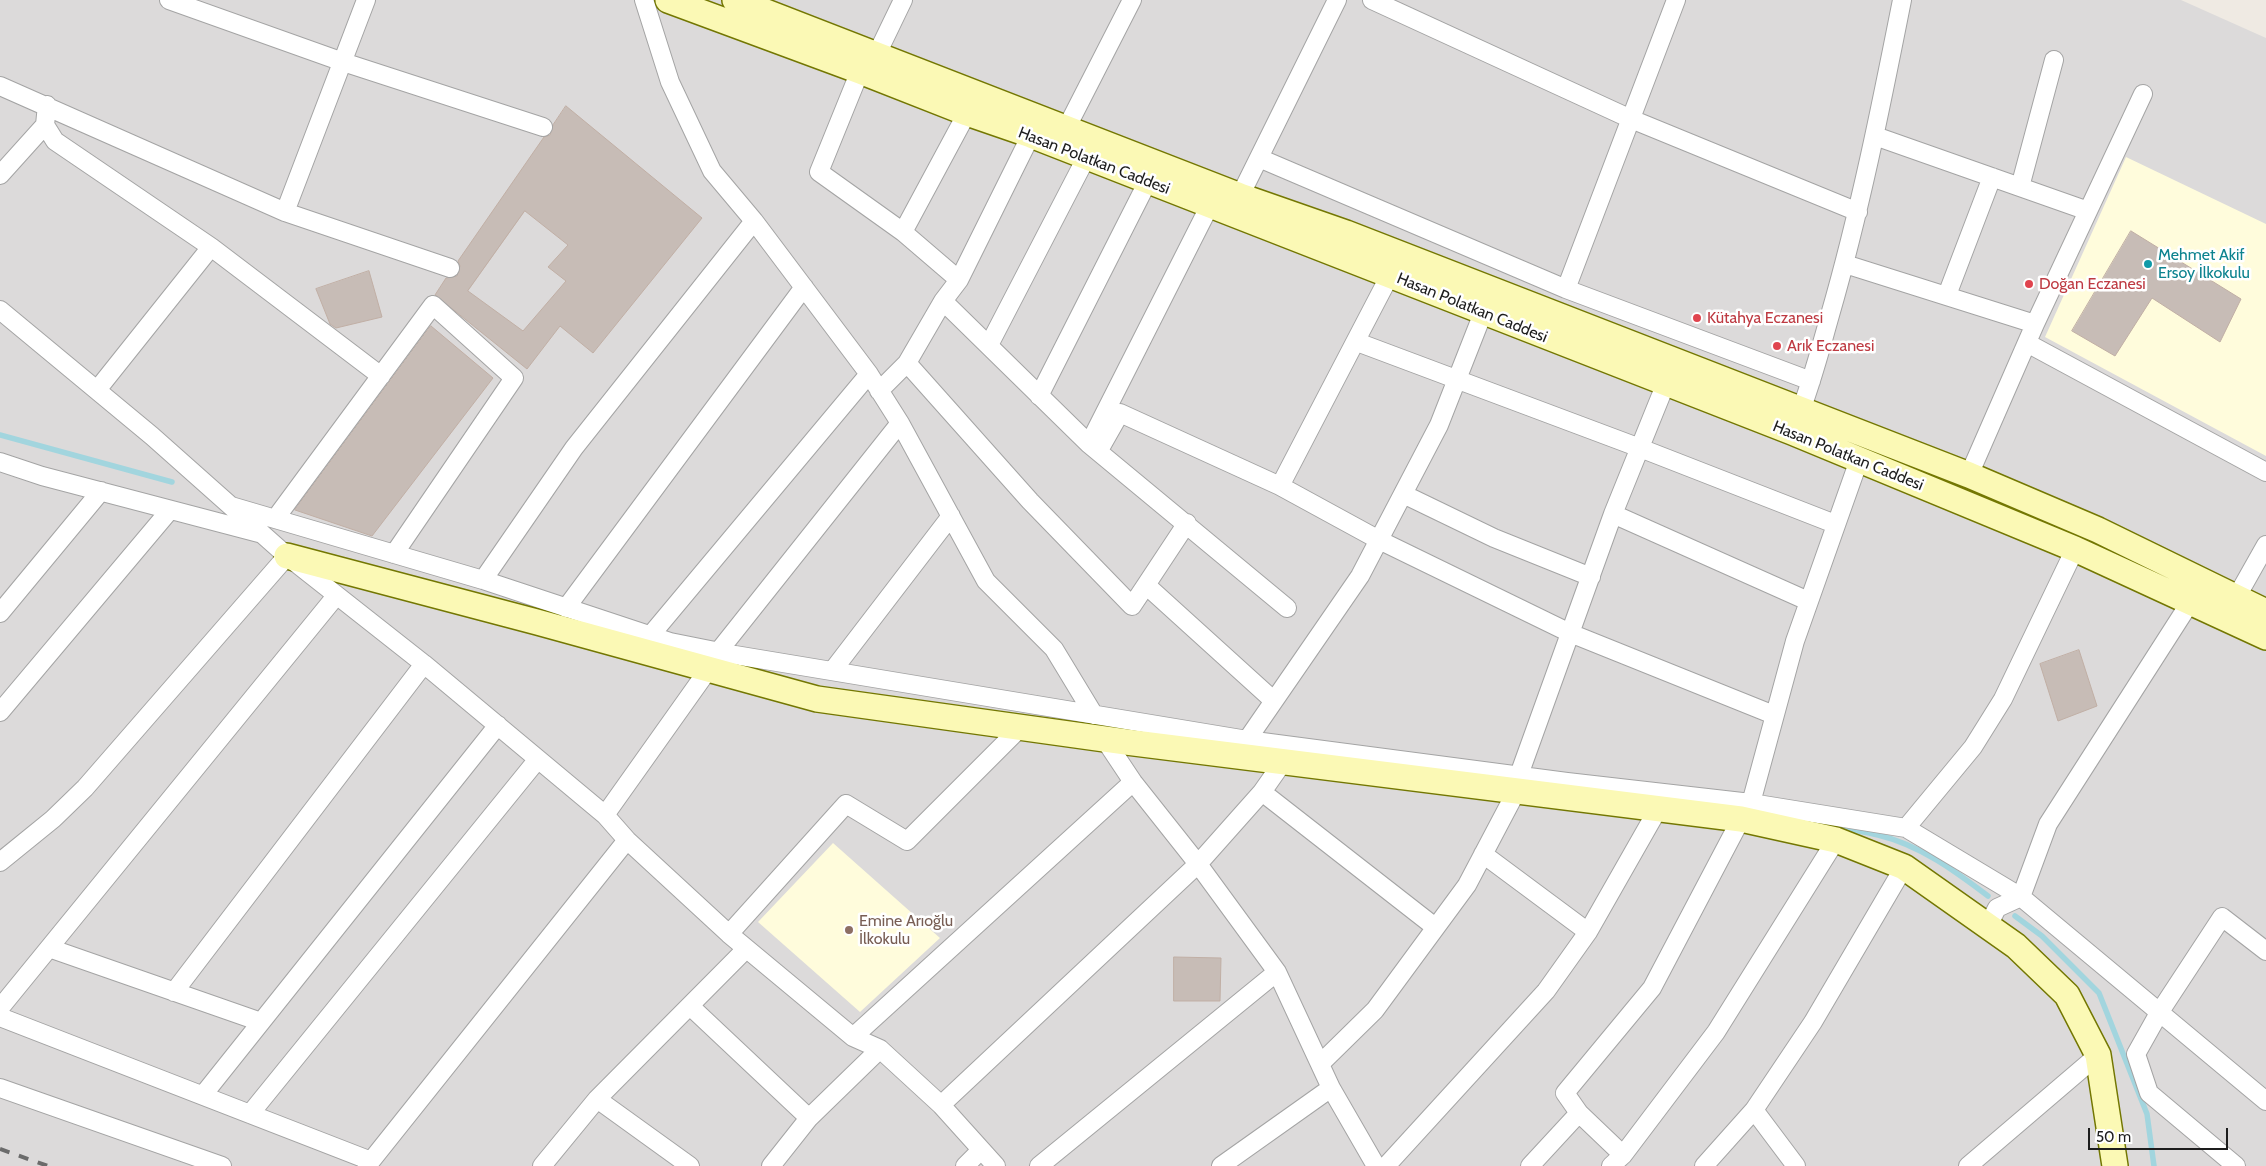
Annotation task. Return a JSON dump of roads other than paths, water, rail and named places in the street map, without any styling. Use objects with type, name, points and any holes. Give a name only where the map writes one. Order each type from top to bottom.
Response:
[{"type":"main road","name":"Hasan Polatkan Caddesi","points":[[668,0],[1067,127],[1240,196],[1346,233],[1968,475],[2098,530],[2231,608],[2266,637]]},
{"type":"main road","name":"Hasan Polatkan Caddesi","points":[[735,0],[868,63],[966,113],[1031,135],[1792,432],[2075,549],[2191,600],[2231,608],[2266,612]]},
{"type":"main road","points":[[287,556],[713,661],[817,699],[1104,740],[1283,762],[1518,784],[1658,809],[1746,811],[1836,840],[1904,867],[2016,946],[2067,996],[2098,1055],[2115,1166]]},
{"type":"street","points":[[169,0],[343,62],[543,127]]},
{"type":"street","points":[[285,212],[366,0]]},
{"type":"street","points":[[644,0],[670,82],[712,171],[754,221],[869,374],[900,423],[986,581],[1054,649],[1094,715]]},
{"type":"street","points":[[903,0],[868,63],[820,172],[903,232],[959,280]]},
{"type":"street","points":[[1067,127],[1132,0]]},
{"type":"street","points":[[1240,196],[1337,0]]},
{"type":"street","points":[[1372,0],[1631,119],[1858,212]]},
{"type":"street","points":[[1566,289],[1676,0]]},
{"type":"street","points":[[1792,432],[1811,381],[1845,264],[1875,136],[1902,0]]},
{"type":"street","points":[[2020,187],[2054,60]]},
{"type":"street","points":[[0,86],[47,105],[285,212],[450,268]]},
{"type":"street","points":[[1968,475],[2035,324],[2143,94]]},
{"type":"street","points":[[47,105],[45,125],[55,142],[211,248],[381,376]]},
{"type":"street","points":[[903,232],[966,113]]},
{"type":"street","points":[[0,175],[45,125]]},
{"type":"street","points":[[879,391],[907,363],[943,301],[959,280],[1031,135]]},
{"type":"street","points":[[1875,136],[2088,210]]},
{"type":"street","points":[[989,345],[1086,158]]},
{"type":"street","points":[[1259,158],[1566,289],[1811,381]]},
{"type":"street","points":[[1947,295],[1992,177]]},
{"type":"street","points":[[1039,396],[1148,181]]},
{"type":"street","points":[[1094,447],[1210,205]]},
{"type":"street","points":[[483,580],[574,448],[754,221]]},
{"type":"street","points":[[97,390],[211,248]]},
{"type":"street","points":[[1845,264],[2035,324]]},
{"type":"street","points":[[1280,486],[1390,276]]},
{"type":"street","points":[[566,608],[804,286]]},
{"type":"street","points":[[943,301],[1039,396],[1094,447],[1287,608]]},
{"type":"street","points":[[275,519],[433,305],[514,378],[394,554]]},
{"type":"street","points":[[0,310],[97,390],[287,556],[424,664],[605,815],[627,840],[746,949],[853,1037],[880,1049],[941,1105],[996,1166]]},
{"type":"street","points":[[1247,740],[1360,576],[1439,425],[1483,313]]},
{"type":"street","points":[[1357,342],[1457,378],[1835,524]]},
{"type":"street","points":[[2027,343],[2266,472]]},
{"type":"street","points":[[907,363],[1030,501],[1132,606],[1187,523]]},
{"type":"street","points":[[650,636],[869,374]]},
{"type":"street","points":[[1320,1064],[1375,1010],[1468,885],[1518,784],[1613,514],[1666,383]]},
{"type":"street","points":[[1094,447],[1120,413],[1280,486],[1379,540],[1570,634],[1774,715]]},
{"type":"street","points":[[605,815],[713,661],[900,423]]},
{"type":"street","points":[[1836,840],[1716,1032],[1617,1160],[1579,1113],[1565,1092],[1652,988],[1746,811],[1808,601],[1859,460]]},
{"type":"street","points":[[2,466],[262,534]]},
{"type":"street","points":[[0,613],[101,491]]},
{"type":"street","points":[[1403,494],[1494,538],[1591,577]]},
{"type":"street","points":[[231,506],[483,580],[670,642],[713,661],[833,670],[1094,715],[1518,784],[1906,828],[2021,897],[2159,1014],[2266,1101]]},
{"type":"street","points":[[0,712],[170,510]]},
{"type":"street","points":[[1613,514],[1808,601]]},
{"type":"street","points":[[833,670],[951,516]]},
{"type":"street","points":[[2231,608],[2266,544]]},
{"type":"street","points":[[1906,828],[1974,747],[2003,699],[2075,549]]},
{"type":"street","points":[[0,862],[53,819],[86,788],[287,556]]},
{"type":"street","points":[[1146,585],[1274,701]]},
{"type":"street","points":[[0,1008],[336,596]]},
{"type":"street","points":[[1988,926],[1997,908],[2021,897],[2048,824],[2191,600]]},
{"type":"street","points":[[174,992],[424,664]]},
{"type":"street","points":[[203,1096],[498,725]]},
{"type":"street","points":[[729,934],[846,804],[907,841],[1020,728]]},
{"type":"street","points":[[1104,740],[1132,782],[1198,864],[1277,972],[1331,1088],[1375,1164],[1546,992],[1588,932],[1658,809]]},
{"type":"street","points":[[250,1114],[538,759]]},
{"type":"street","points":[[941,1105],[1198,864],[1262,792],[1283,762]]},
{"type":"street","points":[[853,1037],[1132,782]]},
{"type":"street","points":[[1262,792],[1435,927]]},
{"type":"street","points":[[0,1017],[250,1114],[369,1163],[627,840]]},
{"type":"street","points":[[1483,854],[1588,932]]},
{"type":"street","points":[[1704,1166],[1754,1110],[1813,1022],[1904,867]]},
{"type":"street","points":[[2236,1166],[2149,1093],[2136,1054],[2159,1014],[2222,917],[2266,951]]},
{"type":"street","points":[[49,948],[261,1022]]},
{"type":"street","points":[[549,1164],[597,1099],[746,949]]},
{"type":"street","points":[[1039,1166],[1277,972]]},
{"type":"street","points":[[690,1006],[810,1118]]},
{"type":"street","points":[[771,1166],[810,1118],[880,1049]]},
{"type":"street","points":[[1968,1166],[2098,1055]]},
{"type":"street","points":[[0,1088],[222,1166]]},
{"type":"street","points":[[1221,1166],[1331,1088]]},
{"type":"street","points":[[597,1099],[690,1166]]},
{"type":"street","points":[[1754,1110],[1796,1166]]},
{"type":"street","points":[[1530,1166],[1579,1113]]},
{"type":"street","points":[[965,1166],[981,1150]]},
{"type":"waterway","points":[[0,435],[172,482]]},
{"type":"waterway","points":[[1825,825],[1878,835],[1908,845],[1950,868],[1988,896]]},
{"type":"waterway","points":[[2015,916],[2042,936],[2099,993],[2147,1114],[2154,1166]]},
{"type":"railway","points":[[0,1149],[48,1166]]},
{"type":"place","name":"Mehmet Akif Ersoy İlkokulu","points":[[2148,264]]},
{"type":"place","name":"Doğan Eczanesi","points":[[2029,284]]},
{"type":"place","name":"Kütahya Eczanesi","points":[[1697,318]]},
{"type":"place","name":"Arık Eczanesi","points":[[1777,346]]},
{"type":"place","name":"Emine Arıoğlu İlkokulu","points":[[849,930]]}]
